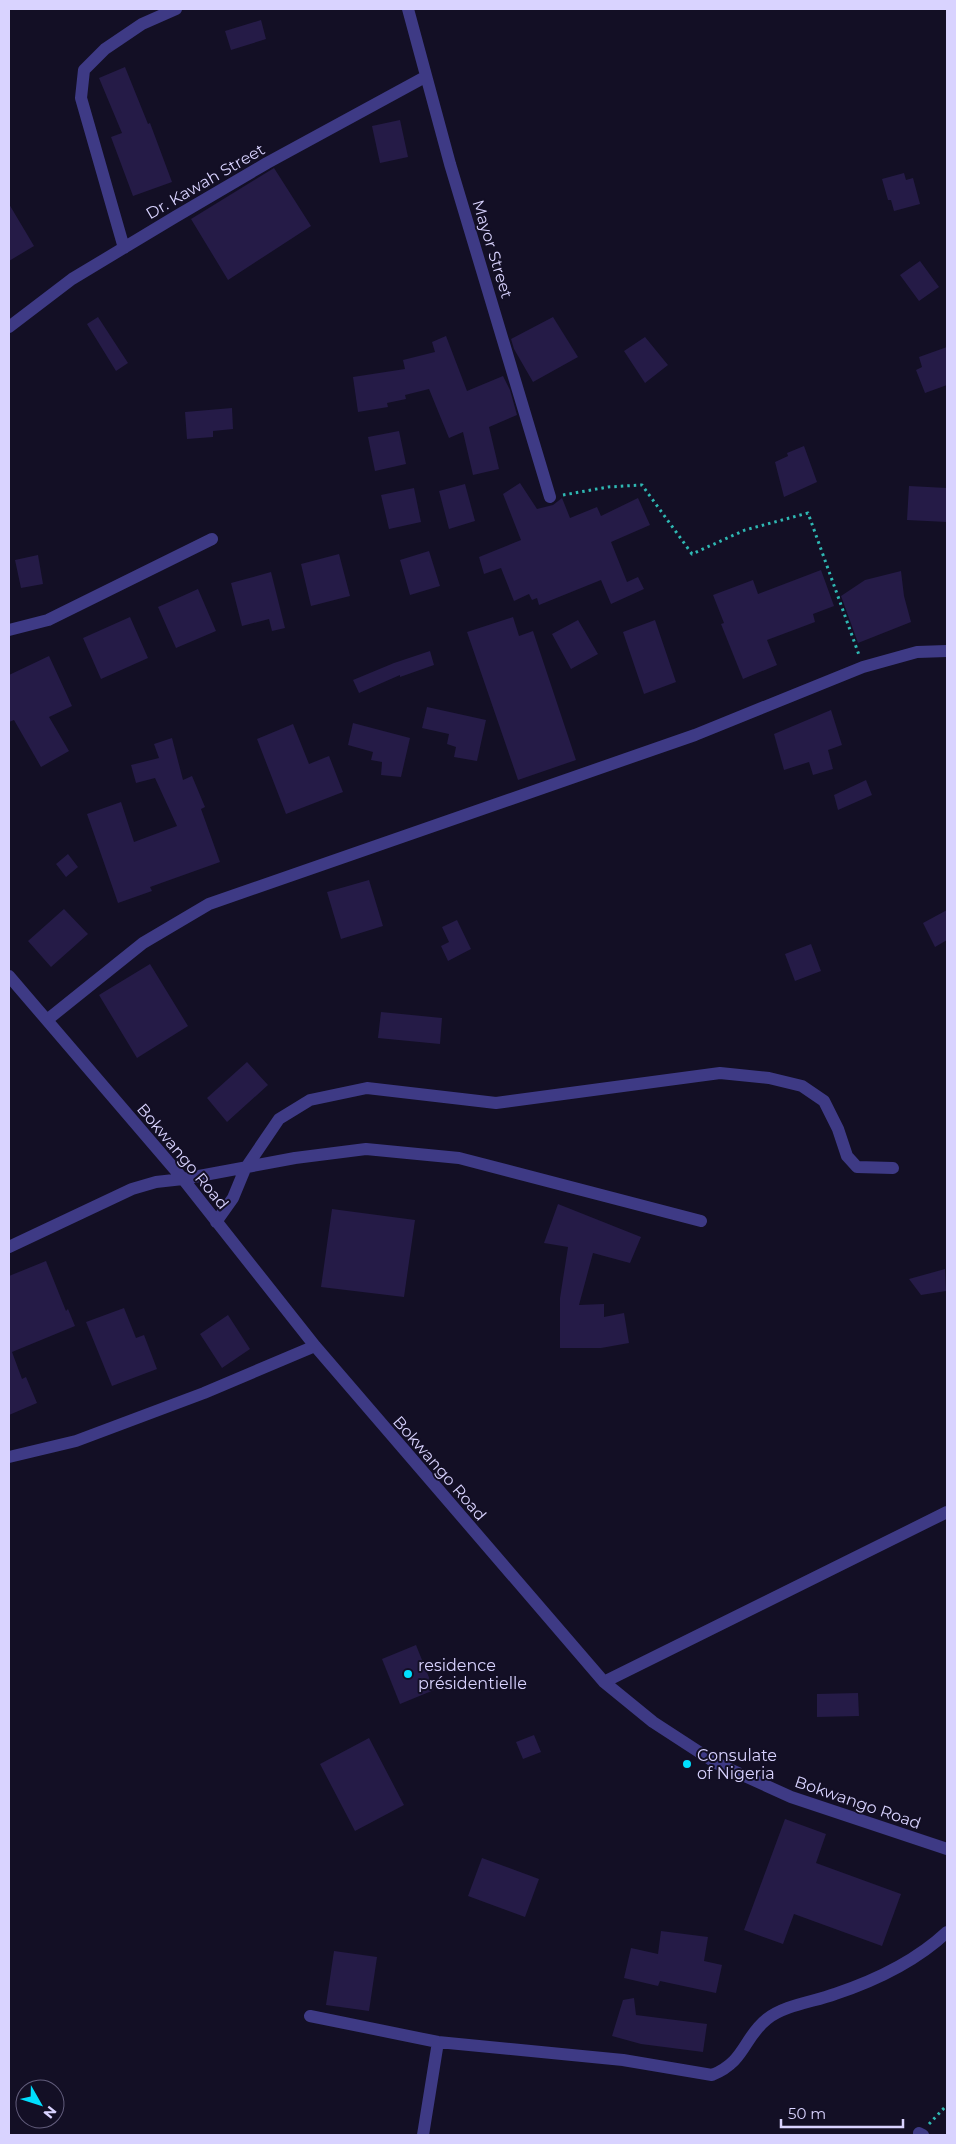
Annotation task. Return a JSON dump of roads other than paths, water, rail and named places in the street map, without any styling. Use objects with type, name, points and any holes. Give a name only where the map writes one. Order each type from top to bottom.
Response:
[{"type":"street","points":[[124,248],[81,98],[84,70],[105,50],[142,24],[176,9]]},
{"type":"street","name":"Mayor Street","points":[[408,9],[425,78],[550,497]]},
{"type":"street","name":"Dr. Kawah Street","points":[[9,326],[72,279],[124,248],[268,163],[425,78]]},
{"type":"street","points":[[9,630],[48,620],[212,539]]},
{"type":"street","points":[[47,1020],[143,943],[209,904],[695,735],[863,668],[917,652],[947,650]]},
{"type":"street","name":"Bokwango Road","points":[[9,976],[183,1179],[314,1346],[604,1682],[653,1722],[716,1763],[791,1797],[947,1849]]},
{"type":"street","points":[[216,1222],[233,1198],[245,1168],[279,1119],[310,1100],[367,1088],[496,1103],[720,1073],[769,1078],[802,1086],[824,1101],[838,1129],[847,1156],[858,1167],[893,1168]]},
{"type":"street","points":[[9,1247],[132,1189],[156,1182],[183,1179],[295,1158],[366,1149],[459,1158],[701,1221]]},
{"type":"street","points":[[9,1457],[76,1441],[204,1393],[314,1346]]},
{"type":"street","points":[[604,1682],[947,1512]]},
{"type":"street","points":[[310,2016],[438,2042],[623,2060],[712,2075],[725,2069],[738,2059],[765,2020],[777,2012],[835,1994],[887,1973],[937,1942],[947,1932]]},
{"type":"street","points":[[423,2135],[438,2042]]},
{"type":"place","name":"residence présidentielle","points":[[408,1674]]},
{"type":"place","name":"Consulate of Nigeria","points":[[687,1764]]}]
